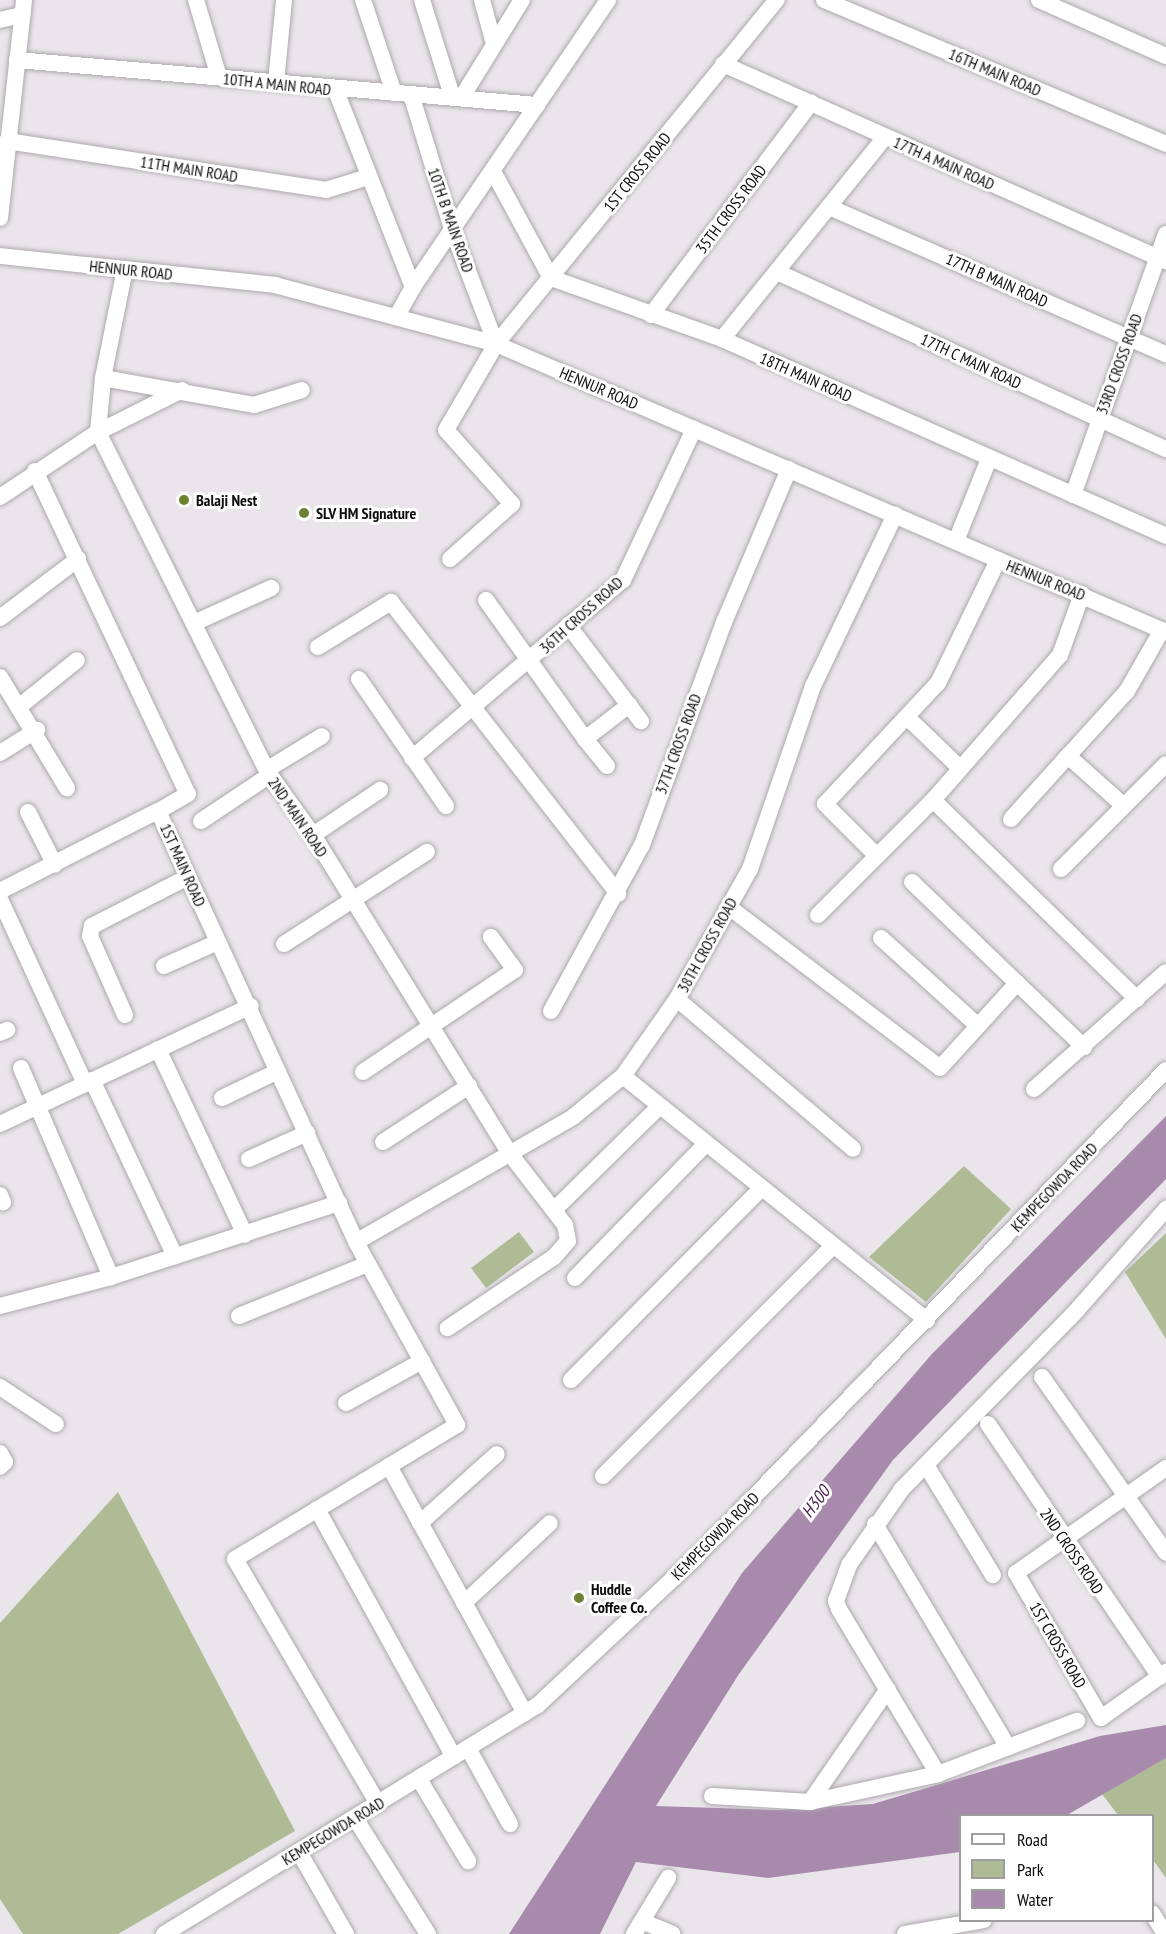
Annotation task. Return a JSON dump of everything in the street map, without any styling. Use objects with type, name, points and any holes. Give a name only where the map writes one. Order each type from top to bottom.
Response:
[{"type":"street","points":[[196,0],[219,77]]},
{"type":"street","points":[[276,82],[284,0]]},
{"type":"street","points":[[363,0],[394,93]]},
{"type":"street","points":[[422,0],[457,97]]},
{"type":"street","points":[[482,0],[494,44]]},
{"type":"street","points":[[457,97],[522,0]]},
{"type":"street","points":[[397,316],[413,287],[452,229],[494,173],[608,0]]},
{"type":"street","name":"1ST CROSS ROAD","points":[[450,559],[512,504],[446,430],[496,344],[777,0]]},
{"type":"street","name":"16TH MAIN ROAD","points":[[824,0],[1166,144]]},
{"type":"street","points":[[1039,0],[1166,56]]},
{"type":"street","points":[[0,20],[23,7]]},
{"type":"street","points":[[0,218],[2,169],[23,7]]},
{"type":"street","name":"10TH A MAIN ROAD","points":[[17,60],[276,82],[336,91],[457,97],[537,105]]},
{"type":"street","name":"17TH A MAIN ROAD","points":[[723,64],[1162,259]]},
{"type":"street","points":[[336,91],[413,287]]},
{"type":"street","name":"10TH B MAIN ROAD","points":[[411,94],[452,229],[496,344]]},
{"type":"street","name":"35TH CROSS ROAD","points":[[651,315],[811,103]]},
{"type":"street","points":[[722,339],[885,137]]},
{"type":"street","name":"11TH MAIN ROAD","points":[[7,141],[326,190],[368,177]]},
{"type":"street","points":[[494,173],[551,278]]},
{"type":"street","name":"17TH B MAIN ROAD","points":[[829,207],[1166,354]]},
{"type":"street","name":"33RD CROSS ROAD","points":[[1072,495],[1129,338],[1162,259],[1166,234]]},
{"type":"street","name":"HENNUR ROAD","points":[[0,256],[275,285],[496,344],[1082,594],[1164,632]]},
{"type":"street","points":[[98,432],[103,378],[125,269]]},
{"type":"street","name":"17TH C MAIN ROAD","points":[[777,272],[1166,448]]},
{"type":"street","name":"18TH MAIN ROAD","points":[[551,278],[722,339],[1166,536]]},
{"type":"street","points":[[103,378],[182,390],[254,405],[302,390]]},
{"type":"street","points":[[1,494],[98,432],[182,390]]},
{"type":"street","name":"36TH CROSS ROAD","points":[[412,758],[474,710],[568,625],[623,580],[694,429]]},
{"type":"street","name":"2ND MAIN ROAD","points":[[98,432],[269,772],[313,835],[511,1155],[554,1210],[568,1241],[554,1257],[448,1328]]},
{"type":"street","points":[[956,541],[989,459]]},
{"type":"street","name":"37TH CROSS ROAD","points":[[551,1011],[618,894],[789,469]]},
{"type":"street","name":"1ST MAIN ROAD","points":[[35,471],[188,794],[158,811],[218,942],[251,1006],[356,1242],[457,1425],[389,1466]]},
{"type":"street","name":"38TH CROSS ROAD","points":[[356,1242],[511,1155],[573,1117],[623,1076],[677,999],[750,868],[813,686],[895,515]]},
{"type":"street","points":[[0,618],[78,560]]},
{"type":"street","points":[[875,854],[825,804],[939,683],[998,560]]},
{"type":"street","points":[[194,623],[271,588]]},
{"type":"street","points":[[818,915],[875,854],[933,800],[1060,655],[1082,594]]},
{"type":"street","points":[[318,647],[388,600],[618,894]]},
{"type":"street","points":[[486,600],[585,739],[607,766]]},
{"type":"street","points":[[568,625],[641,721]]},
{"type":"street","points":[[1011,819],[1127,691],[1164,632]]},
{"type":"street","points":[[20,706],[77,660]]},
{"type":"street","points":[[0,678],[37,730],[67,788]]},
{"type":"street","points":[[358,679],[446,806]]},
{"type":"street","points":[[585,739],[629,705]]},
{"type":"street","points":[[908,718],[960,768]]},
{"type":"street","points":[[0,753],[37,730]]},
{"type":"street","points":[[201,821],[322,736]]},
{"type":"street","points":[[1068,756],[1122,805]]},
{"type":"street","points":[[1061,869],[1122,805],[1166,764]]},
{"type":"street","points":[[313,835],[380,790]]},
{"type":"street","points":[[933,800],[1137,999]]},
{"type":"street","points":[[0,891],[158,811]]},
{"type":"street","points":[[28,812],[54,865]]},
{"type":"street","points":[[284,944],[427,852]]},
{"type":"street","points":[[125,1016],[90,931],[188,877]]},
{"type":"street","points":[[912,882],[1084,1047]]},
{"type":"street","points":[[0,899],[175,1256]]},
{"type":"street","points":[[729,907],[940,1068],[1017,984]]},
{"type":"street","points":[[363,1072],[515,970],[492,937]]},
{"type":"street","points":[[881,938],[978,1026]]},
{"type":"street","points":[[164,966],[218,942]]},
{"type":"street","points":[[1034,1089],[1166,972]]},
{"type":"street","points":[[677,999],[853,1149]]},
{"type":"street","points":[[0,1124],[251,1006]]},
{"type":"street","points":[[158,1050],[244,1235]]},
{"type":"street","points":[[21,1068],[111,1277]]},
{"type":"street","points":[[222,1098],[278,1071]]},
{"type":"street","name":"KEMPEGOWDA ROAD","points":[[172,1932],[525,1713],[692,1561],[1166,1071]]},
{"type":"street","points":[[623,1076],[760,1190],[927,1320]]},
{"type":"street","points":[[383,1142],[469,1086]]},
{"type":"street","points":[[554,1210],[660,1106]]},
{"type":"street","points":[[249,1159],[307,1133]]},
{"type":"street","points":[[575,1278],[705,1145]]},
{"type":"street","points":[[571,1380],[760,1190]]},
{"type":"street","points":[[0,1306],[111,1277],[339,1203]]},
{"type":"street","points":[[938,1774],[836,1601],[849,1565],[875,1524],[926,1465],[1077,1310],[1166,1209]]},
{"type":"street","points":[[603,1476],[833,1246]]},
{"type":"street","points":[[239,1316],[368,1264]]},
{"type":"street","points":[[346,1403],[422,1361]]},
{"type":"street","points":[[1042,1377],[1166,1553]]},
{"type":"street","points":[[0,1387],[57,1424]]},
{"type":"street","name":"2ND CROSS ROAD","points":[[988,1424],[1064,1540],[1163,1674]]},
{"type":"street","points":[[0,1454],[5,1462],[0,1467]]},
{"type":"street","points":[[420,1523],[497,1454]]},
{"type":"street","points":[[926,1465],[993,1575]]},
{"type":"street","points":[[378,1804],[236,1559],[389,1466],[525,1713]]},
{"type":"street","points":[[1064,1540],[1166,1468]]},
{"type":"street","points":[[317,1509],[461,1753],[510,1824]]},
{"type":"street","points":[[464,1603],[550,1523]]},
{"type":"street","points":[[875,1524],[1008,1747]]},
{"type":"street","name":"1ST CROSS ROAD","points":[[1064,1540],[1016,1573],[1101,1718],[1163,1674]]},
{"type":"street","points":[[810,1802],[888,1689]]},
{"type":"street","points":[[712,1796],[810,1802],[938,1774],[1077,1721]]},
{"type":"street","points":[[419,1779],[468,1861]]},
{"type":"street","points":[[355,1818],[428,1934]]},
{"type":"street","points":[[299,1852],[346,1934]]},
{"type":"street","points":[[668,1878],[638,1927],[672,1934]]},
{"type":"street","points":[[1154,1916],[1165,1934]]},
{"type":"street","points":[[905,1934],[973,1922]]},
{"type":"green space","points":[[964,1166],[1011,1209],[926,1302],[869,1257]]},
{"type":"green space","points":[[519,1232],[534,1252],[486,1288],[471,1268]]},
{"type":"green space","points":[[1166,1233],[1166,1339],[1125,1272]]},
{"type":"green space","points":[[118,1492],[295,1831],[118,1934],[23,1934],[0,1899],[0,1623]]},
{"type":"green space","points":[[1166,1758],[1166,1878],[1154,1861],[1154,1814],[1117,1814],[1102,1794]]},
{"type":"water","name":"H300","points":[[1166,1116],[1166,1179],[893,1460],[739,1674],[656,1806],[777,1810],[873,1804],[1100,1736],[1166,1725],[1166,1758],[1069,1814],[959,1814],[959,1852],[768,1878],[636,1862],[600,1934],[509,1934],[742,1573],[931,1355]]},
{"type":"place","name":"Balaji Nest","points":[[184,500]]},
{"type":"place","name":"SLV HM Signature","points":[[304,513]]},
{"type":"place","name":"Huddle Coffee Co.","points":[[579,1598]]}]
